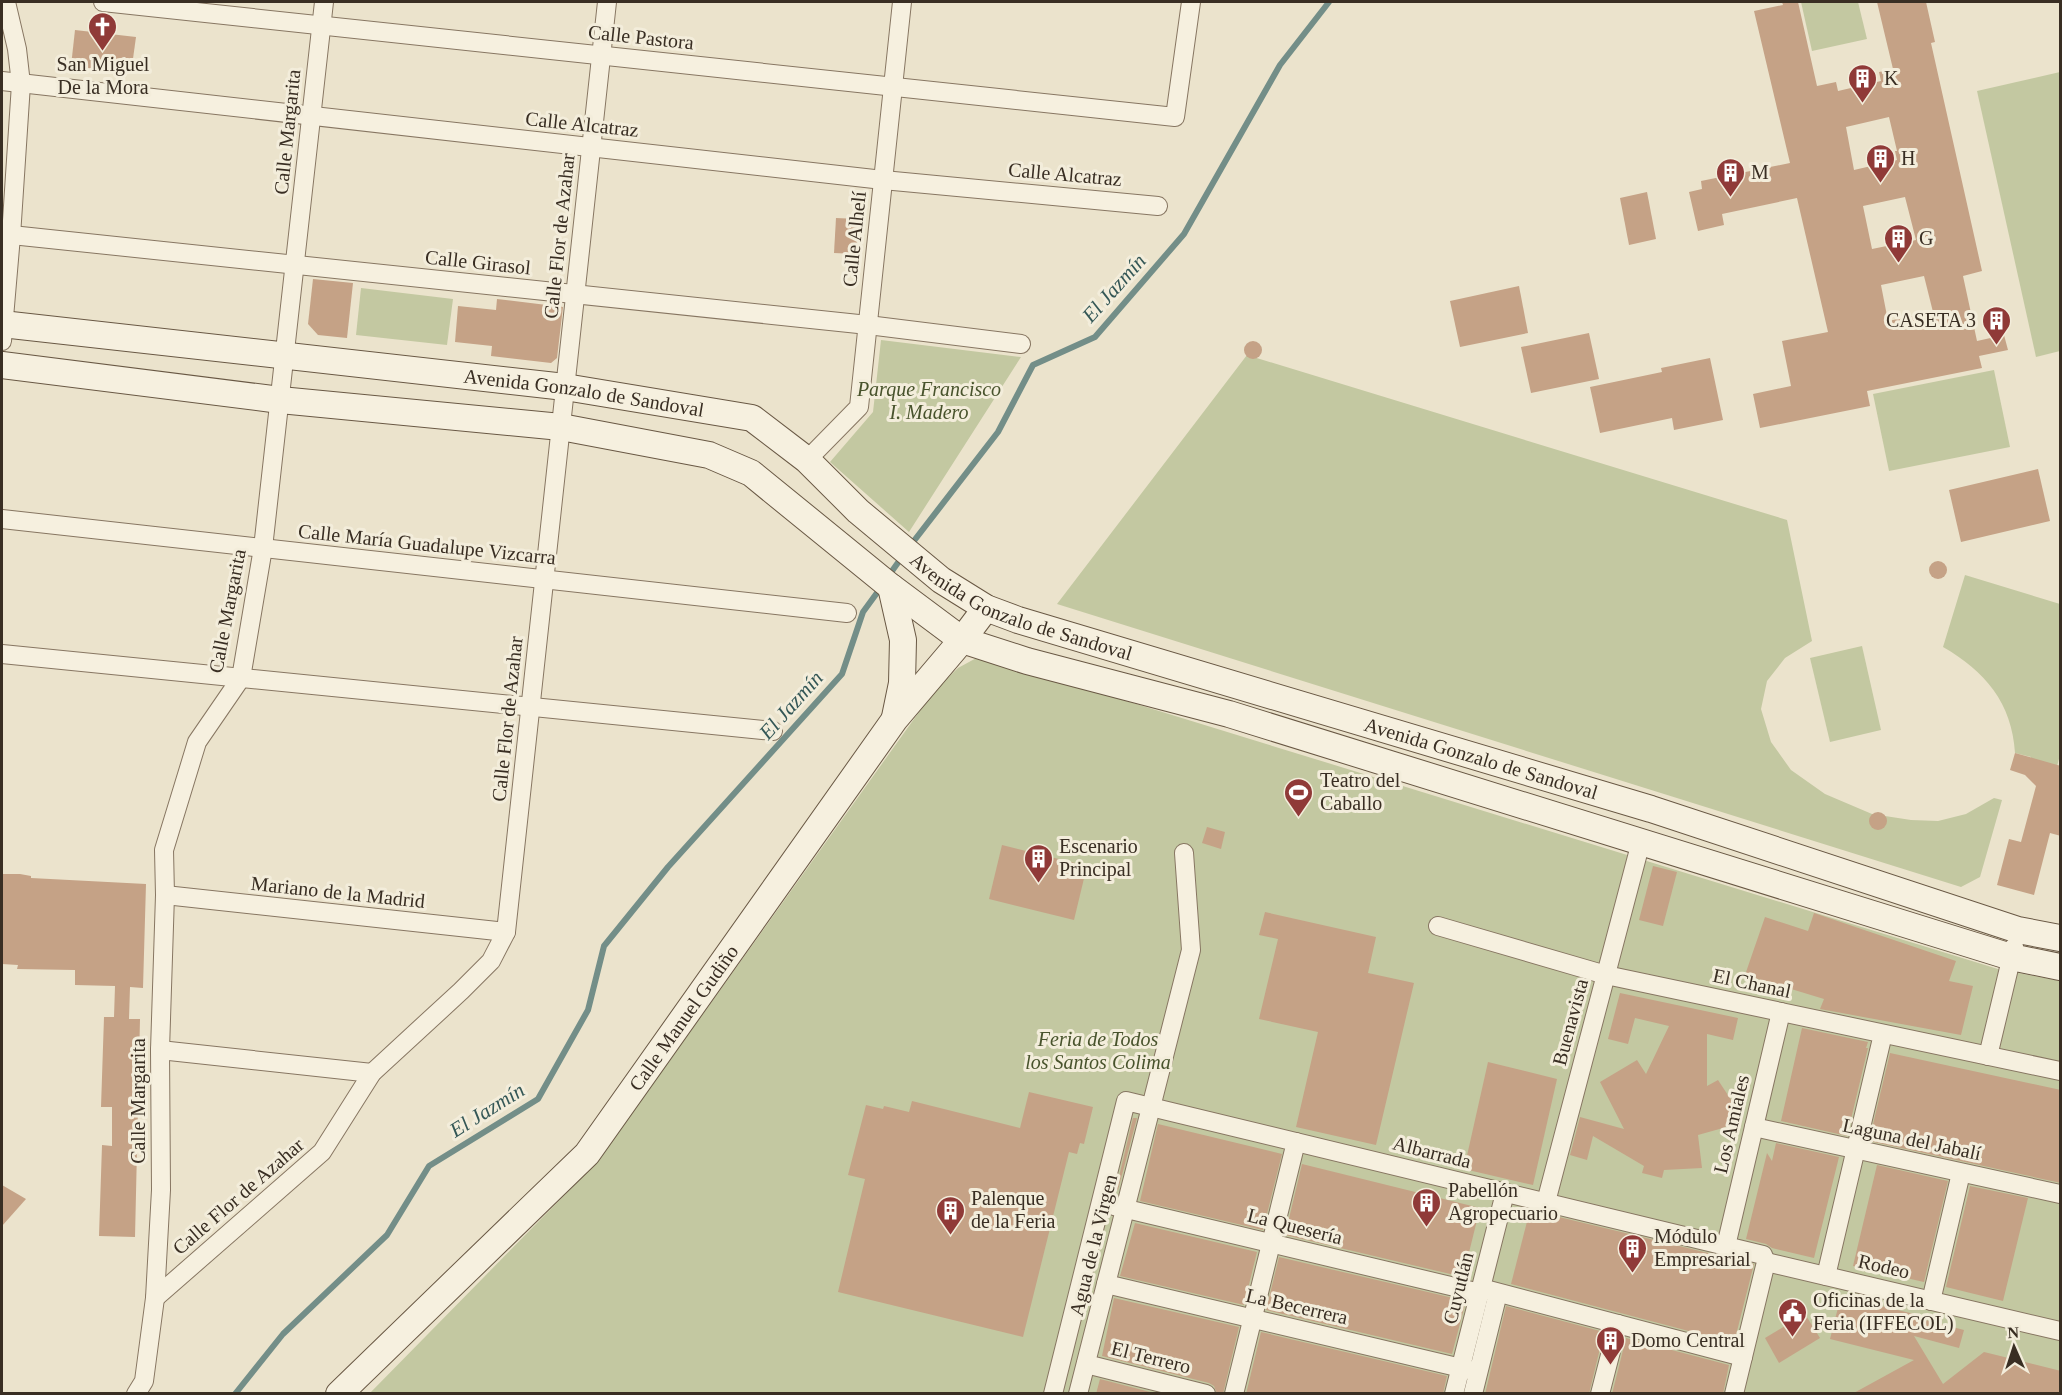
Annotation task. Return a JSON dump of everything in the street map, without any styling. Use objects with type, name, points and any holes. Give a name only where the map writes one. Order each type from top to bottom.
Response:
[{"type":"main road","name":"Avenida Gonzalo de Sandoval","points":[[2,330],[285,356],[565,387],[752,418],[807,460],[858,511],[916,560],[941,580],[986,608],[1018,620],[1651,809],[2018,930],[2061,938]]},
{"type":"main road","name":"Avenida Gonzalo de Sandoval","points":[[2,365],[280,400],[561,427],[710,455],[751,473],[885,582],[962,640],[1027,661],[1229,714],[2011,957],[2061,968]]},
{"type":"main road","points":[[885,582],[903,640],[902,683],[895,720]]},
{"type":"main road","name":"Calle Manuel Gudiño","points":[[339,1394],[588,1154],[895,720],[986,608]]},
{"type":"street","points":[[2,330],[6,235],[21,84],[17,49],[6,2]]},
{"type":"street","name":"Calle Pastora","points":[[103,2],[1174,117],[1191,2]]},
{"type":"street","name":"Calle Margarita","points":[[136,1394],[144,1381],[155,1298],[161,1190],[160,1050],[165,895],[164,850],[198,742],[241,678],[263,548],[324,2]]},
{"type":"street","name":"Calle Flor de Azahar","points":[[155,1298],[322,1152],[372,1073],[461,992],[491,961],[506,932],[607,2]]},
{"type":"street","name":"Calle Alhelí","points":[[807,460],[859,407],[902,2]]},
{"type":"street","name":"Calle Alcatraz","points":[[2,81],[883,180],[1158,206]]},
{"type":"street","name":"Calle Girasol","points":[[6,235],[868,325],[1021,344]]},
{"type":"street","name":"Calle María Guadalupe Vizcarra","points":[[2,519],[847,613]]},
{"type":"street","points":[[2,654],[773,731]]},
{"type":"street","name":"Buenavista","points":[[1546,1202],[1638,853]]},
{"type":"street","name":"Agua de la Virgen","points":[[1078,1394],[1191,950],[1184,854]]},
{"type":"street","name":"Mariano de la Madrid","points":[[165,895],[506,932]]},
{"type":"street","name":"El Chanal","points":[[1438,927],[1606,975],[2061,1071]]},
{"type":"street","points":[[1988,1056],[2018,930]]},
{"type":"street","name":"Los Amiales","points":[[1726,1246],[1781,1012]]},
{"type":"street","points":[[1826,1276],[1883,1034]]},
{"type":"street","points":[[160,1050],[372,1073]]},
{"type":"street","name":"Agua de la Virgen","points":[[1053,1394],[1126,1101]]},
{"type":"street","name":"Albarrada","points":[[1126,1101],[1726,1246],[1765,1258]]},
{"type":"street","name":"Laguna del Jabalí","points":[[1754,1127],[2061,1194]]},
{"type":"street","points":[[1234,1394],[1296,1142]]},
{"type":"street","points":[[1931,1301],[1961,1173]]},
{"type":"street","name":"Cuyutlán","points":[[1454,1394],[1469,1370],[1505,1193]]},
{"type":"street","name":"La Quesería","points":[[1101,1203],[1271,1244],[1486,1291],[1743,1357]]},
{"type":"street","points":[[1734,1394],[1765,1258]]},
{"type":"street","name":"Rodeo","points":[[1765,1258],[1826,1276],[2061,1331]]},
{"type":"street","name":"La Becerrera","points":[[1106,1284],[1469,1370]]},
{"type":"street","points":[[1600,1394],[1618,1324]]},
{"type":"street","name":"El Terrero","points":[[1086,1364],[1206,1394]]},
{"type":"street","name":"Cuyutlán","points":[[1469,1370],[1473,1394]]},
{"type":"green space","points":[[1801,2],[1858,2],[1867,39],[1812,51]]},
{"type":"green space","points":[[2060,72],[2060,351],[2036,357],[1977,91]]},
{"type":"green space","points":[[361,288],[453,299],[447,345],[356,335]]},
{"type":"green space","name":"Parque Francisco I. Madero","points":[[881,340],[1021,357],[909,532],[830,462],[873,412]]},
{"type":"green space","points":[[1247,355],[1787,520],[1812,641],[1785,658],[1767,681],[1761,709],[1771,742],[1791,770],[1825,794],[1872,814],[1911,820],[1938,821],[1966,814],[1994,798],[2002,800],[1980,877],[1961,887],[1057,604]]},
{"type":"green space","points":[[1994,370],[2010,447],[1889,471],[1873,394]]},
{"type":"green space","points":[[1965,575],[2060,604],[2060,755],[2056,770],[2030,763],[2031,757],[2015,753],[2008,719],[1994,690],[1972,667],[1943,647]]},
{"type":"green space","points":[[1862,646],[1881,730],[1830,742],[1810,658]]},
{"type":"green space","name":"Feria de Todos los Santos Colima","points":[[980,656],[1998,969],[2060,981],[2060,1393],[369,1394],[598,1161],[934,691],[958,668]]},
{"type":"building","points":[[1782,2],[1798,2],[1817,86],[1836,82],[1838,91],[1881,81],[1879,72],[1893,69],[1877,2],[1926,2],[1935,42],[1931,43],[1982,271],[1963,276],[1977,341],[2004,335],[2008,350],[1979,356],[1982,368],[1867,391],[1870,406],[1760,428],[1753,394],[1791,386],[1782,341],[1828,332],[1797,198],[1722,214],[1724,225],[1698,231],[1689,192],[1702,189],[1701,181],[1790,163],[1754,11],[1783,5]],"holes":[[[1889,117],[1897,160],[1854,170],[1846,127]],[[1905,197],[1916,240],[1872,249],[1863,206]],[[1924,276],[1933,312],[1888,321],[1881,285]]]},
{"type":"building","name":"San Miguel De la Mora","points":[[75,30],[136,37],[131,73],[71,66]]},
{"type":"building","points":[[1647,192],[1656,239],[1629,245],[1620,198]]},
{"type":"building","points":[[836,218],[858,219],[856,254],[834,253]]},
{"type":"building","points":[[313,279],[353,283],[347,338],[318,335],[308,324]]},
{"type":"building","points":[[1519,286],[1528,333],[1460,347],[1450,301]]},
{"type":"building","points":[[497,299],[563,307],[557,358],[551,363],[491,356],[492,346],[455,342],[458,306],[496,310]]},
{"type":"building","points":[[1589,333],[1599,379],[1531,393],[1521,347]]},
{"type":"building","points":[[1253,341],[1259,344],[1262,350],[1259,356],[1253,359],[1247,356],[1244,350],[1247,344]]},
{"type":"building","points":[[1710,358],[1723,420],[1674,430],[1672,418],[1600,433],[1590,387],[1662,372],[1661,368]]},
{"type":"building","points":[[2038,469],[2050,521],[1961,542],[1949,490]]},
{"type":"building","points":[[1938,561],[1944,564],[1947,570],[1944,576],[1938,579],[1932,576],[1929,570],[1932,564]]},
{"type":"building","points":[[2015,753],[2061,766],[2061,836],[2050,833],[2034,895],[1997,885],[2009,839],[2021,842],[2036,786],[2025,775],[2010,770]]},
{"type":"building","points":[[1878,812],[1884,815],[1887,821],[1884,827],[1878,830],[1872,827],[1869,821],[1872,815]]},
{"type":"building","points":[[1207,827],[1225,832],[1221,849],[1202,843]]},
{"type":"building","name":"Escenario Principal","points":[[1002,845],[1087,866],[1074,920],[989,899]]},
{"type":"building","points":[[1653,866],[1677,872],[1663,926],[1639,920]]},
{"type":"building","points":[[2,874],[20,874],[31,876],[31,878],[146,884],[143,988],[130,987],[129,1019],[140,1019],[135,1237],[99,1236],[102,1145],[112,1146],[112,1107],[101,1107],[104,1017],[114,1017],[115,986],[75,985],[75,970],[17,969],[18,965],[2,964]]},
{"type":"building","points":[[1265,912],[1376,937],[1368,973],[1414,983],[1376,1145],[1296,1127],[1318,1032],[1259,1019],[1278,939],[1259,935]]},
{"type":"building","points":[[1814,913],[1956,961],[1949,981],[1973,986],[1961,1035],[1820,1009],[1824,999],[1745,975],[1765,917],[1808,931]]},
{"type":"building","points":[[1620,993],[1738,1018],[1733,1040],[1707,1034],[1707,1086],[1718,1080],[1743,1118],[1723,1128],[1698,1135],[1702,1168],[1664,1170],[1662,1178],[1642,1173],[1644,1166],[1593,1136],[1587,1160],[1570,1155],[1580,1117],[1624,1129],[1600,1082],[1637,1060],[1646,1074],[1669,1026],[1635,1018],[1628,1044],[1608,1039]]},
{"type":"building","points":[[1802,1028],[1868,1042],[1847,1136],[1781,1121]]},
{"type":"building","points":[[1890,1053],[2061,1090],[2061,1183],[1869,1141]]},
{"type":"building","points":[[1488,1062],[1557,1079],[1533,1185],[1464,1169]]},
{"type":"building","name":"Palenque de la Feria","points":[[1029,1092],[1093,1107],[1084,1144],[1080,1143],[1077,1154],[1069,1152],[1023,1337],[838,1292],[865,1179],[848,1175],[866,1105],[883,1109],[884,1106],[909,1112],[912,1101],[1020,1128]]},
{"type":"building","points":[[1133,1118],[1137,1118],[1118,1190],[1116,1189]]},
{"type":"building","points":[[1158,1124],[1282,1154],[1263,1230],[1140,1201]]},
{"type":"building","points":[[1776,1143],[1839,1157],[1814,1258],[1746,1239],[1767,1153],[1772,1161]]},
{"type":"building","points":[[1302,1164],[1480,1208],[1463,1277],[1285,1235]]},
{"type":"building","points":[[1877,1165],[1948,1181],[1924,1282],[1853,1266]]},
{"type":"building","points":[[2,1185],[26,1199],[2,1226]]},
{"type":"building","points":[[1970,1186],[2028,1198],[2003,1301],[1946,1287]]},
{"type":"building","name":"Módulo Empresarial","points":[[1530,1210],[1754,1264],[1734,1343],[1511,1284]]},
{"type":"building","points":[[1135,1223],[1257,1252],[1244,1305],[1120,1276]]},
{"type":"building","points":[[1279,1257],[1466,1301],[1452,1354],[1266,1310]]},
{"type":"building","points":[[1841,1296],[1914,1314],[1914,1317],[1964,1330],[1959,1348],[1914,1336],[1943,1384],[1984,1352],[2061,1371],[2061,1394],[1852,1394],[1914,1360],[1830,1339]]},
{"type":"building","points":[[1114,1298],[1239,1327],[1223,1394],[1217,1394],[1214,1386],[1209,1383],[1102,1356]]},
{"type":"building","points":[[1506,1306],[1604,1332],[1589,1394],[1485,1394]]},
{"type":"building","name":"Oficinas de la Feria (IFFECOL)","points":[[1805,1314],[1820,1338],[1779,1363],[1765,1338]]},
{"type":"building","points":[[1261,1332],[1447,1376],[1443,1394],[1246,1394]]},
{"type":"building","points":[[1626,1338],[1729,1365],[1723,1394],[1612,1394]]},
{"type":"building","points":[[1100,1379],[1158,1394],[1096,1394]]},
{"type":"waterway","name":"El Jazmín","points":[[910,546],[998,432],[1033,365],[1095,337],[1184,234],[1280,65],[1329,2]]},
{"type":"waterway","name":"El Jazmín","points":[[887,578],[902,557]]},
{"type":"waterway","name":"El Jazmín","points":[[235,1394],[283,1334],[387,1235],[429,1166],[538,1099],[588,1010],[604,946],[668,867],[842,674],[863,612],[882,586]]},
{"type":"place","name":"San Miguel De la Mora","points":[[103,52]]},
{"type":"place","name":"K","points":[[1863,104]]},
{"type":"place","name":"H","points":[[1880,184]]},
{"type":"place","name":"M","points":[[1730,198]]},
{"type":"place","name":"G","points":[[1898,264]]},
{"type":"place","name":"CASETA 3","points":[[1997,346]]},
{"type":"place","name":"Teatro del Caballo","points":[[1299,818]]},
{"type":"place","name":"Escenario Principal","points":[[1038,884]]},
{"type":"place","name":"Pabellón Agropecuario","points":[[1427,1228]]},
{"type":"place","name":"Palenque de la Feria","points":[[950,1236]]},
{"type":"place","name":"Módulo Empresarial","points":[[1633,1274]]},
{"type":"place","name":"Oficinas de la Feria (IFFECOL)","points":[[1792,1338]]},
{"type":"place","name":"Domo Central","points":[[1610,1366]]}]
